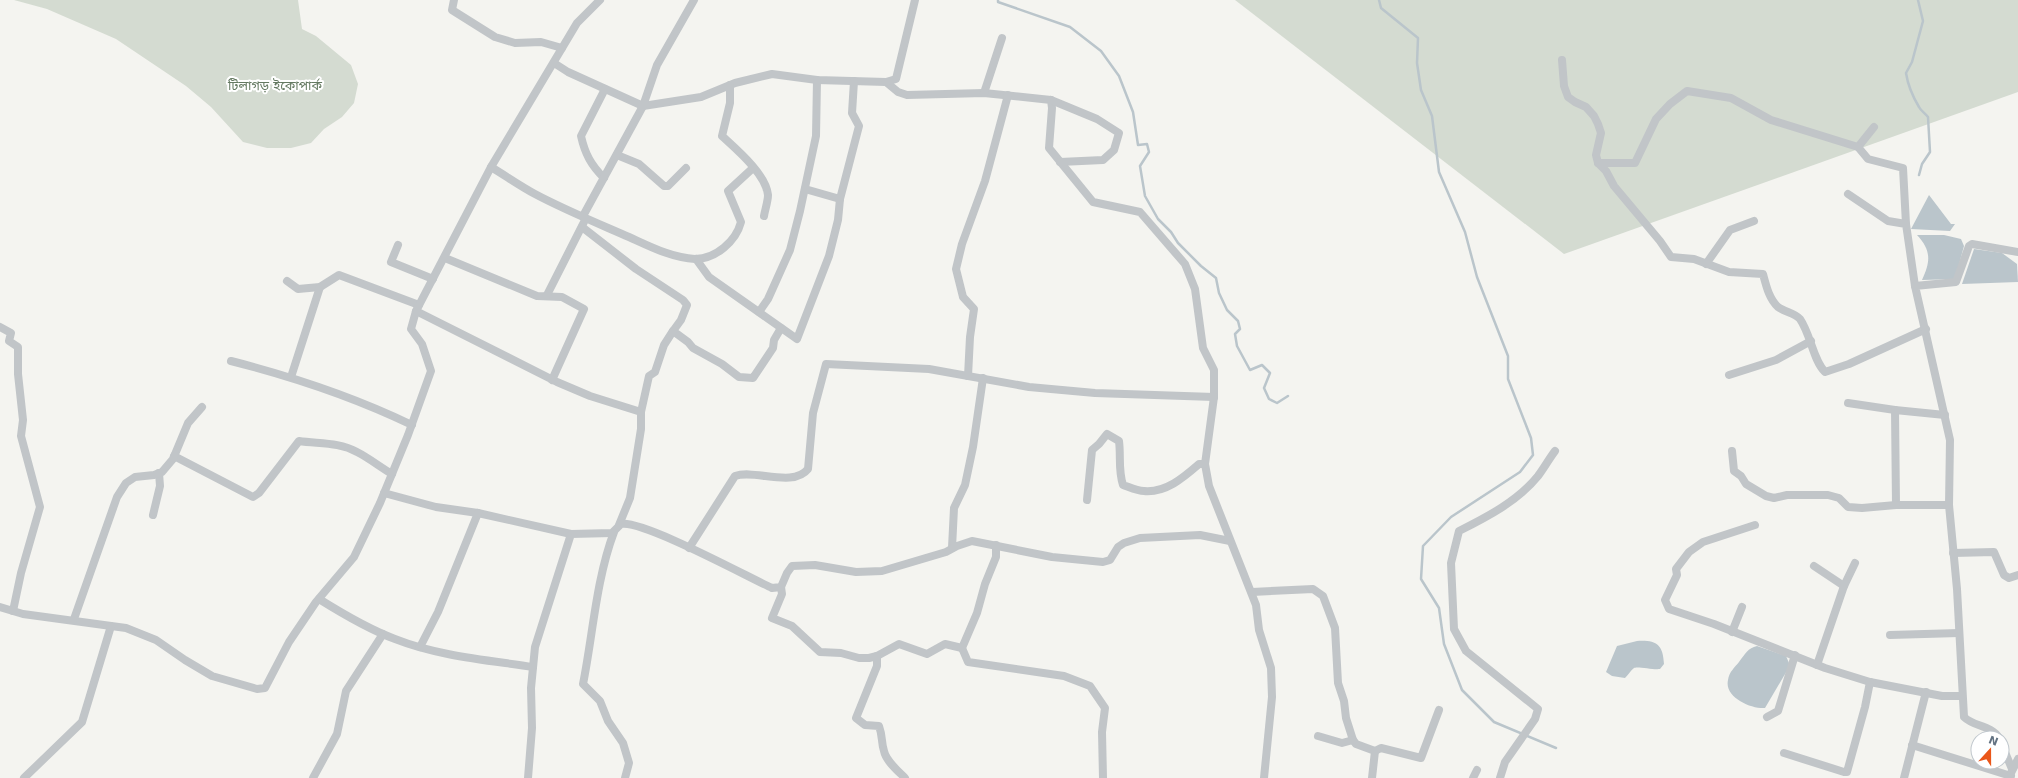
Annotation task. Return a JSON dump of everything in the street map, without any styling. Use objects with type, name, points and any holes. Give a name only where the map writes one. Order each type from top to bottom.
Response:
[{"type":"street","points":[[454,0],[452,10],[494,37],[515,43],[541,42],[562,48]]},
{"type":"street","points":[[0,607],[13,611],[126,628],[156,640],[212,676],[225,681],[262,689],[268,685],[289,642],[319,598],[354,557],[384,493],[412,425],[431,370],[422,344],[411,329],[418,308],[491,167],[577,23],[600,0]]},
{"type":"street","points":[[547,295],[582,227],[585,217],[604,178],[643,106],[657,65],[694,0]]},
{"type":"street","points":[[554,63],[568,72],[643,106],[701,97],[730,85],[772,74],[817,80],[886,82],[896,79],[915,0]]},
{"type":"street","points":[[984,93],[1002,38]]},
{"type":"street","points":[[1562,60],[1568,97],[1574,102],[1586,107],[1594,116],[1598,124],[1600,133],[1596,155],[1598,163],[1606,171],[1614,186],[1660,240],[1671,257],[1694,258],[1729,272],[1763,274],[1767,290],[1778,307],[1800,319],[1811,341],[1820,367],[1825,372],[1849,364],[1926,329]]},
{"type":"street","points":[[759,312],[768,299],[790,250],[816,136],[817,80]]},
{"type":"street","points":[[696,259],[709,277],[797,339],[829,256],[838,220],[840,199],[859,126],[852,113],[854,81]]},
{"type":"street","points":[[886,82],[898,92],[907,95],[984,93],[1051,100],[1097,119],[1119,133],[1114,150],[1102,160],[1060,162]]},
{"type":"street","points":[[730,85],[730,103],[722,136],[748,161],[763,180],[768,195],[764,216]]},
{"type":"street","points":[[604,178],[586,157],[581,136],[605,89]]},
{"type":"street","points":[[1598,163],[1635,163],[1656,120],[1670,104],[1688,91],[1731,98],[1771,120],[1858,148],[1868,158],[1903,168],[1906,224],[1915,286],[1950,440],[1949,505],[1964,717],[1968,722],[1991,730]]},
{"type":"street","points":[[968,376],[970,337],[974,309],[963,297],[956,269],[962,244],[985,181],[1008,95]]},
{"type":"street","points":[[1051,100],[1052,108],[1049,148],[1093,202],[1140,212],[1185,264],[1195,289],[1203,348],[1214,370],[1214,397],[1205,464],[1209,486],[1230,541],[1252,592],[1259,615],[1259,630],[1271,668],[1272,697],[1264,778]]},
{"type":"street","points":[[1858,148],[1874,127]]},
{"type":"street","points":[[617,155],[639,164],[664,186],[668,186],[686,168]]},
{"type":"street","points":[[491,167],[534,194],[585,217],[672,255],[696,259],[716,253],[730,243],[738,233],[741,222],[728,191],[753,168]]},
{"type":"street","points":[[805,189],[840,199]]},
{"type":"street","points":[[1848,194],[1888,221],[1906,224]]},
{"type":"street","points":[[1706,264],[1730,230],[1754,221]]},
{"type":"street","points":[[582,227],[636,269],[683,300],[687,305],[681,320],[664,345],[655,372],[649,376],[641,412],[641,429],[630,498],[609,545],[583,684],[600,701],[608,721],[623,743],[629,762],[625,778]]},
{"type":"street","points":[[1915,286],[1956,282],[1969,246],[1972,244],[2018,252]]},
{"type":"street","points":[[398,245],[391,262],[433,279]]},
{"type":"street","points":[[445,258],[538,296],[547,295],[562,297],[584,309],[552,380]]},
{"type":"street","points":[[287,281],[298,289],[320,287],[339,275],[418,308],[552,380],[590,396],[641,412]]},
{"type":"street","points":[[291,377],[320,287]]},
{"type":"street","points":[[0,327],[11,333],[9,341],[18,347],[18,374],[22,420],[21,436],[40,506],[21,573],[13,611]]},
{"type":"street","points":[[673,331],[688,342],[693,348],[722,364],[739,377],[753,378],[773,348],[774,340],[780,328]]},
{"type":"street","points":[[1729,375],[1776,360],[1811,341]]},
{"type":"street","points":[[231,361],[291,377],[332,391],[412,425]]},
{"type":"street","points":[[689,548],[735,476],[754,475],[777,478],[795,476],[805,472],[808,469],[813,414],[826,364],[929,369],[1029,387],[1095,393],[1214,397]]},
{"type":"street","points":[[952,548],[954,508],[965,484],[973,447],[983,378]]},
{"type":"street","points":[[1848,403],[1945,415]]},
{"type":"street","points":[[74,619],[117,497],[126,483],[135,477],[154,476],[159,473],[174,456],[188,423],[202,407]]},
{"type":"street","points":[[1895,410],[1896,505]]},
{"type":"street","points":[[1087,500],[1092,450],[1100,444],[1107,434],[1120,441],[1121,454],[1119,474],[1123,485],[1144,492],[1173,485],[1199,464],[1205,464]]},
{"type":"street","points":[[174,456],[253,497],[259,493],[299,441],[322,442],[357,452],[392,474]]},
{"type":"street","points":[[1500,778],[1505,762],[1535,719],[1538,709],[1466,651],[1454,629],[1451,563],[1459,531],[1489,516],[1522,492],[1537,477],[1555,450]]},
{"type":"street","points":[[1732,451],[1734,471],[1741,476],[1746,484],[1766,496],[1774,498],[1787,495],[1833,495],[1848,507],[1862,508],[1896,505],[1949,505]]},
{"type":"street","points":[[153,515],[160,486],[159,473]]},
{"type":"street","points":[[384,493],[436,507],[478,513],[571,534],[617,528],[624,523],[632,524],[689,548],[772,588],[781,587]]},
{"type":"street","points":[[420,647],[450,584],[478,513]]},
{"type":"street","points":[[1755,525],[1703,542],[1689,552],[1676,569],[1677,575],[1665,600],[1669,609],[1870,682],[1942,696],[1962,696]]},
{"type":"street","points":[[528,778],[533,667],[537,641],[571,534]]},
{"type":"street","points":[[962,648],[944,644],[927,654],[899,644],[877,656],[859,658],[841,653],[820,652],[792,626],[772,618],[782,594],[781,587],[792,566],[815,565],[856,572],[882,571],[946,552],[972,540],[1052,557],[1103,562],[1110,560],[1118,547],[1124,543],[1140,538],[1200,535],[1230,541]]},
{"type":"street","points":[[996,545],[996,557],[985,584],[977,613],[962,648],[968,662],[1064,676],[1090,686],[1105,708],[1102,732],[1103,778]]},
{"type":"street","points":[[1953,553],[1994,552],[2004,575],[2009,578],[2018,575]]},
{"type":"street","points":[[1817,664],[1844,586],[1855,562]]},
{"type":"street","points":[[1814,566],[1844,586]]},
{"type":"street","points":[[1252,592],[1313,589],[1323,596],[1335,628],[1338,683],[1344,701],[1346,718],[1353,740],[1356,744],[1375,750],[1381,748],[1421,758],[1439,710]]},
{"type":"street","points":[[319,598],[350,618],[383,634],[420,647],[462,657],[533,667]]},
{"type":"street","points":[[1732,632],[1742,607]]},
{"type":"street","points":[[24,778],[82,722],[111,626]]},
{"type":"street","points":[[1890,635],[1959,633]]},
{"type":"street","points":[[313,778],[337,734],[346,691],[383,634]]},
{"type":"street","points":[[1767,718],[1778,711],[1795,655]]},
{"type":"street","points":[[877,656],[877,666],[856,718],[865,725],[879,726],[883,738],[884,751],[891,763],[905,778]]},
{"type":"street","points":[[1846,778],[1865,707],[1870,682]]},
{"type":"street","points":[[1904,778],[1926,692]]},
{"type":"street","points":[[1318,736],[1342,743],[1353,740]]},
{"type":"street","points":[[1912,745],[2011,774],[2018,759]]},
{"type":"street","points":[[1372,778],[1375,750]]},
{"type":"street","points":[[1784,753],[1844,772],[1849,769]]},
{"type":"street","points":[[1473,778],[1477,770]]},
{"type":"green space","name":"টিলাগড় ইকোপার্ক","points":[[14,0],[298,0],[302,29],[316,36],[351,65],[358,84],[354,103],[342,117],[324,129],[311,143],[291,148],[267,148],[243,142],[211,107],[186,86],[116,39],[47,9]]},
{"type":"green space","points":[[1235,0],[2018,0],[2018,92],[1564,254]]},
{"type":"shaded area","points":[[1929,195],[1951,224],[1955,224],[1950,231],[1911,229]]},
{"type":"shaded area","points":[[1917,235],[1944,235],[1961,239],[1964,246],[1955,279],[1922,280],[1927,267],[1928,256],[1922,240]]},
{"type":"shaded area","points":[[1974,249],[2002,253],[2017,264],[2018,282],[1962,284]]},
{"type":"shaded area","points":[[1637,641],[1649,641],[1660,648],[1664,664],[1660,669],[1634,668],[1625,678],[1612,676],[1606,672],[1617,646]]},
{"type":"shaded area","points":[[1757,646],[1786,656],[1789,663],[1788,669],[1765,708],[1759,708],[1740,701],[1730,692],[1728,686],[1728,680],[1732,670],[1751,648]]},
{"type":"waterway","points":[[998,0],[998,2],[1070,27],[1101,51],[1119,76],[1133,112],[1138,145],[1147,144],[1149,152],[1140,166],[1145,196],[1158,219],[1171,232],[1178,243],[1201,266],[1216,278],[1219,293],[1227,310],[1238,321],[1240,329],[1235,334],[1237,346],[1250,370],[1262,365],[1270,373],[1264,388],[1269,399],[1277,403],[1288,396]]},
{"type":"waterway","points":[[1379,0],[1381,8],[1418,38],[1417,63],[1421,90],[1432,116],[1439,172],[1465,232],[1477,277],[1508,356],[1508,379],[1531,438],[1533,455],[1520,472],[1451,517],[1423,546],[1421,579],[1439,608],[1444,644],[1462,690],[1494,722],[1556,748]]},
{"type":"waterway","points":[[1918,0],[1923,21],[1912,62],[1906,73],[1909,87],[1920,108],[1928,117],[1930,152],[1922,164],[1919,175]]}]
